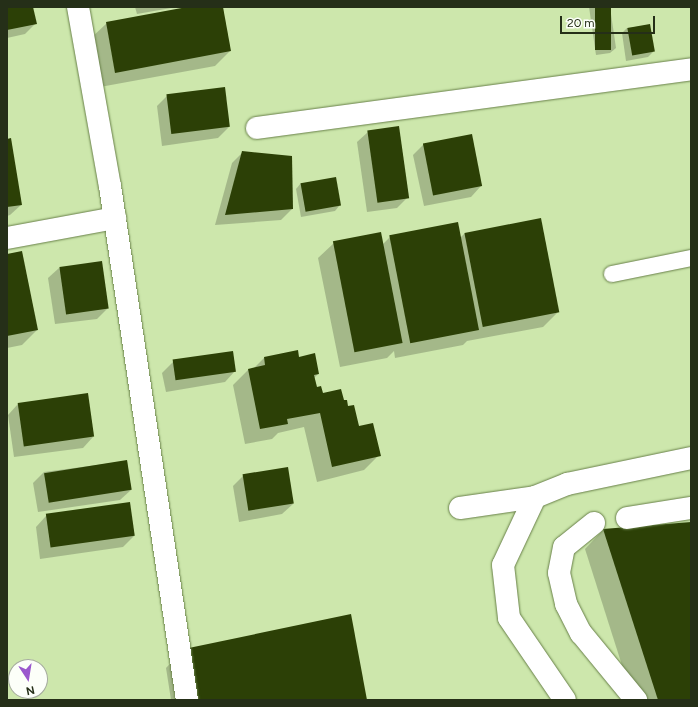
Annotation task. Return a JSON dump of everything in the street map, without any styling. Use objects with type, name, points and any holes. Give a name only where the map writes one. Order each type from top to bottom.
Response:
[{"type":"street","points":[[78,7],[115,218],[187,700]]},
{"type":"street","points":[[257,128],[691,69]]},
{"type":"street","points":[[7,238],[115,218]]},
{"type":"street","points":[[460,508],[535,497],[567,484],[691,458]]},
{"type":"street","points":[[535,497],[503,565],[510,618],[565,700]]},
{"type":"street","points":[[627,518],[691,508]]},
{"type":"street","points":[[594,523],[564,547],[559,573],[566,604],[581,633],[636,700]]},
{"type":"lane","points":[[612,274],[691,258]]},
{"type":"building","points":[[7,7],[33,7],[37,24],[7,30]]},
{"type":"building","points":[[187,7],[223,7],[231,51],[115,73],[106,22]]},
{"type":"building","points":[[595,7],[611,7],[611,50],[595,50]]},
{"type":"building","points":[[650,24],[655,52],[632,56],[627,28]]},
{"type":"building","points":[[225,87],[230,127],[171,134],[166,94]]},
{"type":"building","points":[[399,126],[409,198],[377,203],[367,130]]},
{"type":"building","points":[[472,134],[482,186],[433,196],[423,144]]},
{"type":"building","points":[[11,138],[22,205],[7,207],[7,139]]},
{"type":"building","points":[[242,151],[292,156],[293,209],[225,215]]},
{"type":"building","points":[[336,177],[341,206],[306,212],[301,183]]},
{"type":"building","points":[[541,218],[559,312],[483,327],[464,233]]},
{"type":"building","points":[[458,222],[479,330],[410,343],[389,235]]},
{"type":"building","points":[[381,232],[403,343],[354,352],[333,241]]},
{"type":"building","points":[[22,251],[38,330],[7,336],[7,254]]},
{"type":"building","points":[[102,261],[109,309],[66,315],[59,267]]},
{"type":"building","points":[[298,350],[299,357],[315,353],[319,374],[314,375],[317,387],[321,386],[323,393],[341,389],[344,400],[347,400],[348,406],[354,405],[359,426],[373,423],[381,456],[332,467],[320,413],[287,419],[288,424],[260,429],[248,369],[265,365],[264,357]]},
{"type":"building","points":[[233,351],[236,372],[176,380],[173,359]]},
{"type":"building","points":[[88,393],[94,437],[24,446],[18,403]]},
{"type":"building","points":[[127,460],[132,490],[49,503],[44,473]]},
{"type":"building","points":[[288,467],[294,504],[248,511],[243,474]]},
{"type":"building","points":[[130,502],[135,536],[51,547],[46,514]]},
{"type":"building","points":[[691,522],[691,700],[658,700],[603,529]]},
{"type":"building","points":[[351,614],[367,700],[193,700],[184,649]]}]
